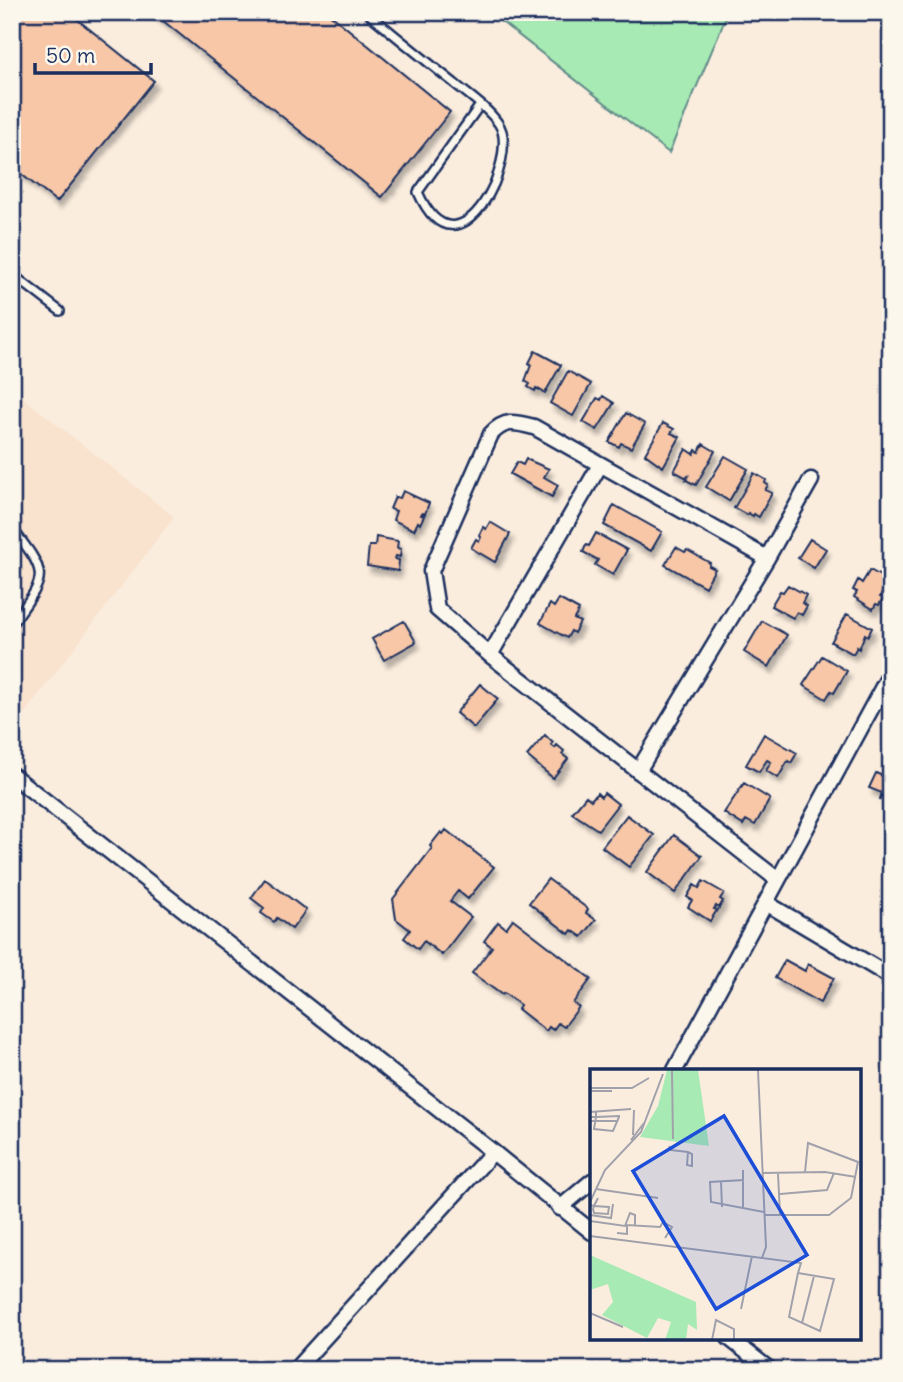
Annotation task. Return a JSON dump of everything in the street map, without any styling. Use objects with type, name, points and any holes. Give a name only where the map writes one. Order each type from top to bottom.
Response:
[{"type":"street","points":[[767,558],[534,427],[515,422],[499,425],[491,434],[431,571],[437,609],[490,655],[778,880]]},
{"type":"street","points":[[490,655],[600,465]]},
{"type":"street","points":[[638,771],[811,480]]},
{"type":"street","points":[[676,1069],[891,672]]},
{"type":"street","points":[[12,775],[590,1230]]},
{"type":"street","points":[[766,902],[889,971]]},
{"type":"street","points":[[295,1370],[493,1152]]},
{"type":"street","points":[[560,1208],[590,1183]]},
{"type":"street","points":[[732,1340],[769,1370]]},
{"type":"lane","points":[[370,12],[370,15],[480,105],[499,124],[504,137],[505,152],[492,187],[475,215],[463,225],[450,227],[437,220],[425,207],[418,191],[480,105]]},
{"type":"lane","points":[[12,274],[60,311]]},
{"type":"lane","points":[[12,528],[38,562],[40,585],[12,624]]},
{"type":"shaded area","points":[[12,389],[174,517],[12,730]]},
{"type":"green space","points":[[489,12],[728,12],[669,153]]},
{"type":"building","points":[[12,12],[68,12],[154,81],[57,202],[12,167]]},
{"type":"building","points":[[152,12],[327,12],[450,112],[382,197]]},
{"type":"building","points":[[535,351],[561,365],[545,393],[528,387],[530,384],[525,381]]},
{"type":"building","points":[[568,371],[591,384],[573,416],[550,403]]},
{"type":"building","points":[[603,396],[614,403],[597,430],[583,422],[597,398],[601,400]]},
{"type":"building","points":[[626,413],[645,424],[631,448],[621,443],[619,447],[609,442]]},
{"type":"building","points":[[663,423],[674,429],[671,433],[680,437],[663,467],[645,454]]},
{"type":"building","points":[[703,444],[715,451],[696,485],[686,480],[688,476],[674,471],[686,449],[694,454],[696,450],[699,452]]},
{"type":"building","points":[[725,456],[748,469],[729,501],[706,487]]},
{"type":"building","points":[[526,459],[549,469],[544,477],[558,485],[552,497],[510,474],[517,462],[523,465]]},
{"type":"building","points":[[754,473],[766,480],[768,485],[765,490],[772,493],[759,517],[748,513],[747,515],[734,508]]},
{"type":"building","points":[[403,491],[429,503],[425,514],[421,515],[424,516],[420,524],[418,522],[414,530],[393,520],[396,511],[390,509],[395,497],[400,498]]},
{"type":"building","points":[[614,505],[662,532],[651,551],[604,525]]},
{"type":"building","points":[[490,522],[510,534],[495,562],[471,548],[476,539],[479,541],[483,527],[486,529]]},
{"type":"building","points":[[596,533],[627,550],[613,575],[595,565],[598,560],[583,552]]},
{"type":"building","points":[[376,537],[398,541],[400,557],[396,556],[395,559],[399,560],[398,571],[367,566],[369,546],[375,546]]},
{"type":"building","points":[[810,539],[826,549],[814,568],[798,558]]},
{"type":"building","points":[[676,547],[685,552],[687,550],[710,563],[709,566],[715,569],[705,587],[665,565]]},
{"type":"building","points":[[870,570],[891,582],[890,598],[882,593],[880,597],[883,598],[873,609],[854,597],[857,592],[853,590],[858,580],[862,583]]},
{"type":"building","points":[[788,585],[806,595],[802,603],[807,606],[802,615],[797,612],[793,618],[771,606],[780,591],[783,592]]},
{"type":"building","points":[[559,599],[579,610],[574,619],[580,622],[574,633],[571,631],[567,638],[540,623],[550,604],[554,607]]},
{"type":"building","points":[[847,614],[872,628],[868,636],[865,634],[859,649],[857,647],[853,654],[831,642]]},
{"type":"building","points":[[404,621],[416,642],[384,660],[372,639]]},
{"type":"building","points":[[762,621],[787,635],[769,667],[744,652]]},
{"type":"building","points":[[822,656],[847,671],[834,693],[831,691],[826,699],[803,685]]},
{"type":"building","points":[[480,684],[498,699],[474,728],[456,713]]},
{"type":"building","points":[[764,734],[797,753],[791,763],[788,761],[778,778],[766,771],[771,762],[767,760],[759,772],[746,765]]},
{"type":"building","points":[[545,735],[553,743],[551,745],[555,748],[557,745],[564,751],[562,754],[568,759],[553,778],[527,756]]},
{"type":"building","points":[[876,773],[891,780],[891,797],[887,803],[880,799],[882,793],[869,788]]},
{"type":"building","points":[[744,783],[770,799],[755,825],[746,820],[743,825],[724,813]]},
{"type":"building","points":[[597,793],[601,797],[604,793],[618,804],[598,830],[572,813],[586,796],[591,800]]},
{"type":"building","points":[[627,815],[654,835],[629,867],[602,847]]},
{"type":"building","points":[[446,830],[494,867],[468,899],[458,891],[450,901],[471,917],[442,955],[424,941],[418,949],[404,938],[410,930],[396,919],[393,899],[432,848],[430,846],[441,832],[443,834]]},
{"type":"building","points":[[674,835],[702,856],[675,893],[647,872]]},
{"type":"building","points":[[265,879],[306,910],[292,929],[277,918],[274,922],[261,913],[264,908],[251,898]]},
{"type":"building","points":[[548,879],[588,909],[586,913],[596,920],[582,937],[572,930],[569,934],[529,903]]},
{"type":"building","points":[[703,881],[724,893],[720,899],[723,901],[719,908],[716,906],[714,909],[717,910],[710,921],[688,907],[692,900],[687,897],[694,885],[699,888]]},
{"type":"building","points":[[513,919],[591,979],[573,1003],[579,1007],[564,1027],[558,1023],[553,1030],[549,1027],[546,1031],[518,1009],[520,1005],[472,973],[492,947],[484,941],[498,922],[506,928]]},
{"type":"building","points":[[785,960],[805,971],[808,964],[834,978],[820,1003],[775,978]]}]
